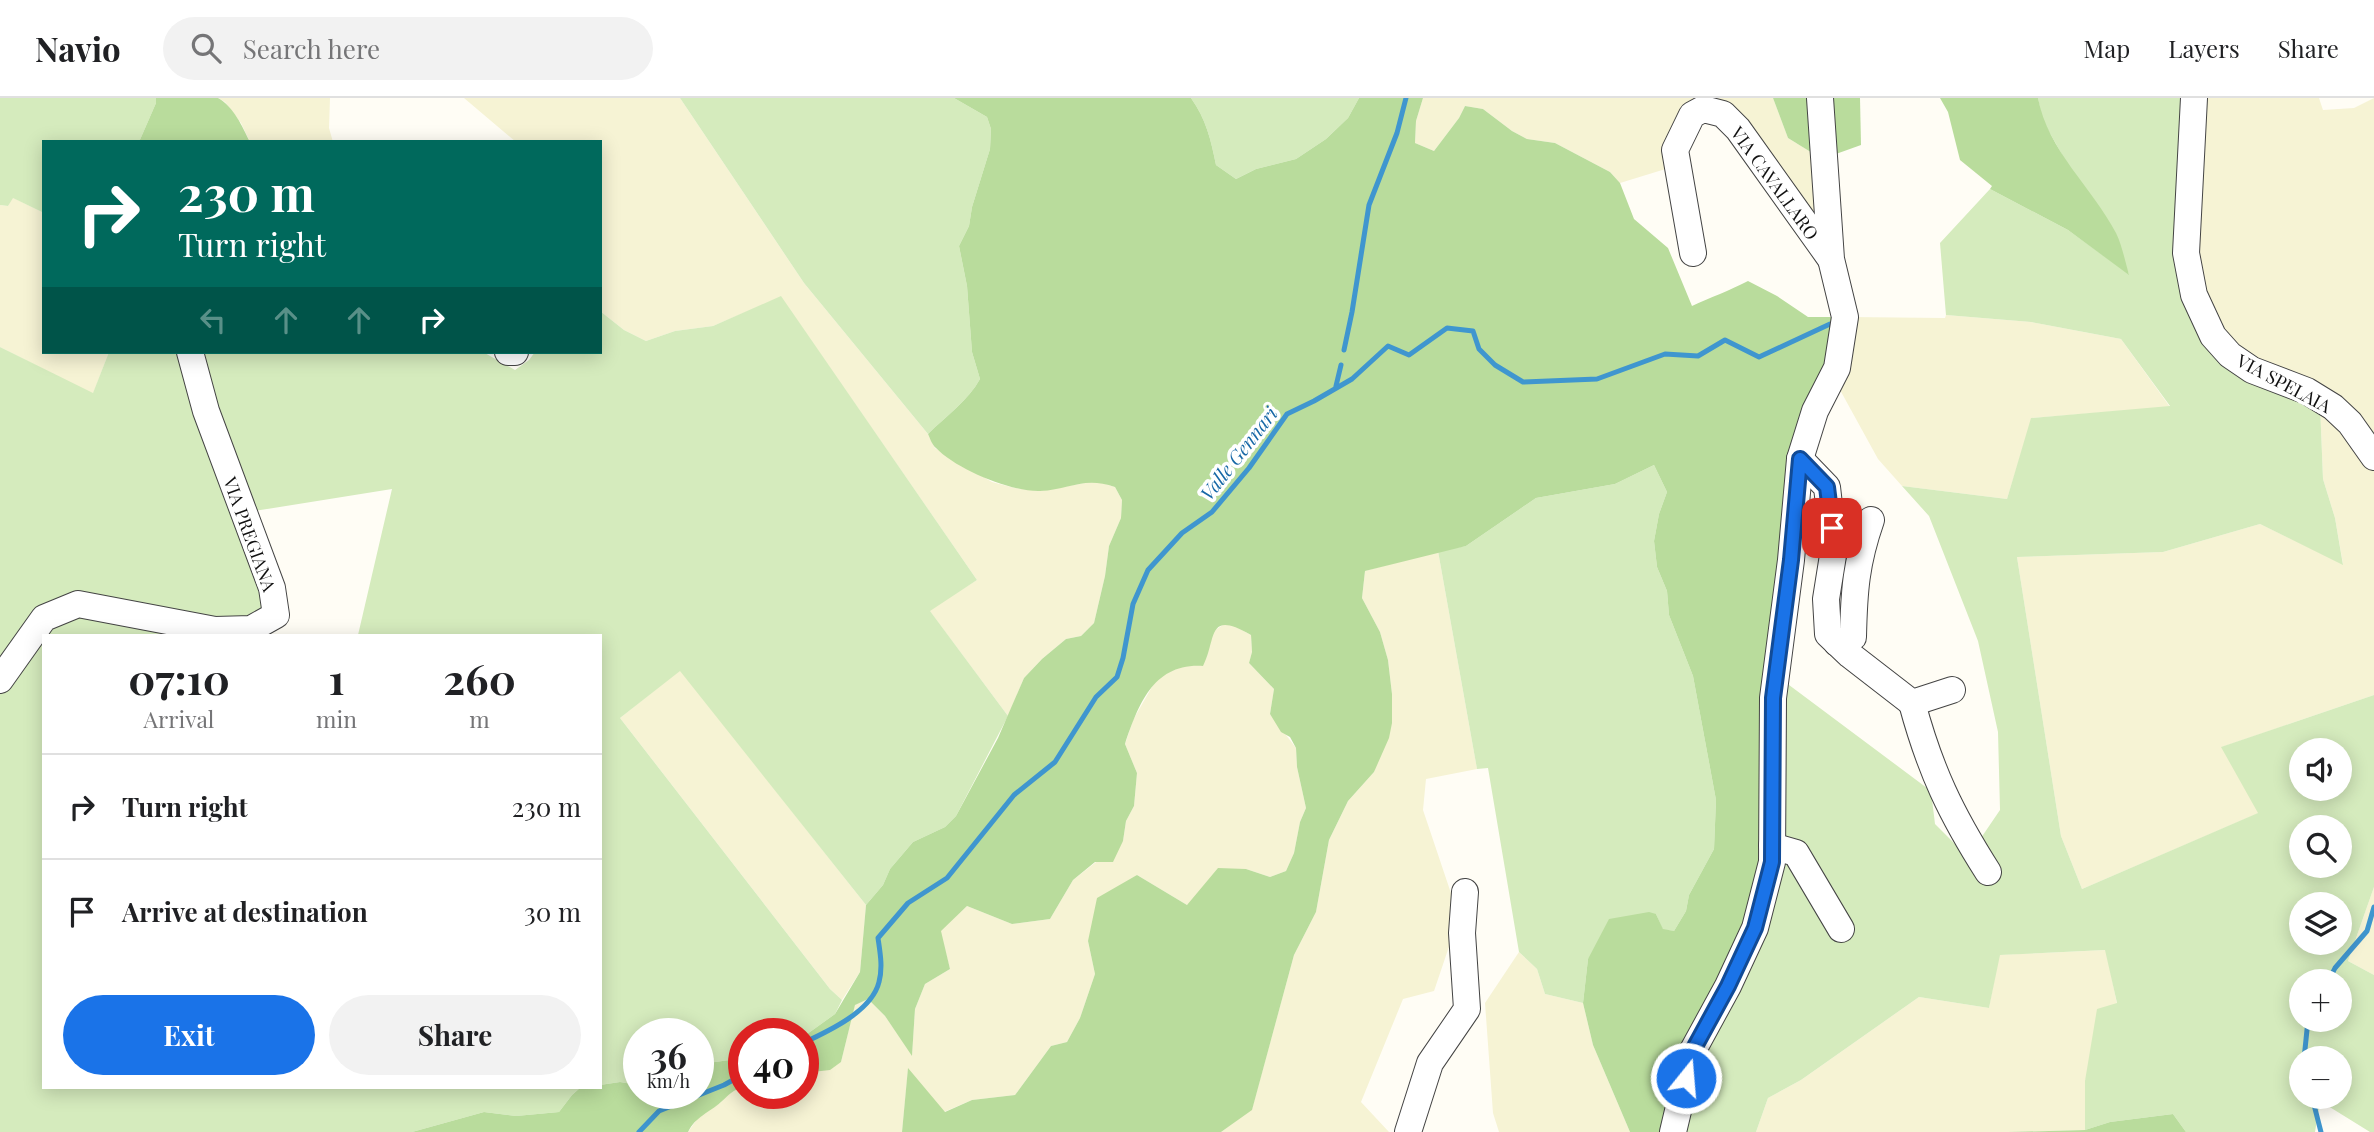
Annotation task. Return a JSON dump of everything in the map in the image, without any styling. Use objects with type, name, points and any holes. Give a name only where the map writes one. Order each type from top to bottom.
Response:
[{"type":"street","name":"VIA CAVALLARO","points":[[1673,1132],[1692,1052],[1728,986],[1755,928],[1772,862],[1773,698],[1791,560],[1800,459],[1815,411],[1837,368],[1845,317],[1831,260],[1820,98]]},
{"type":"street","name":"VIA SPELAIA","points":[[2194,98],[2186,253],[2194,295],[2213,336],[2230,355],[2252,370],[2307,391],[2333,407],[2350,423],[2374,457]]},
{"type":"street","name":"VIA CAVALLARO","points":[[1693,253],[1675,150],[1692,116],[1703,109],[1723,114],[1738,129],[1831,260]]},
{"type":"street","name":"VIA PREGIANA","points":[[0,680],[44,618],[78,604],[215,630],[251,629],[276,615],[272,588],[206,411],[191,354]]},
{"type":"street","points":[[1800,459],[1827,487],[1835,549],[1826,599],[1828,634],[1912,703],[1925,750],[1941,790],[1988,872]]},
{"type":"street","points":[[1838,643],[1853,637],[1854,585],[1861,547],[1871,520]]},
{"type":"street","points":[[1912,703],[1952,690]]},
{"type":"street","points":[[1772,846],[1796,853],[1841,929]]},
{"type":"street","points":[[1408,1132],[1430,1063],[1467,1009],[1462,933],[1465,892]]},
{"type":"shaded area","points":[[218,98],[330,98],[329,128],[332,140],[249,140],[241,123],[225,102]]},
{"type":"shaded area","points":[[464,98],[680,98],[804,283],[928,434],[935,448],[992,482],[1015,488],[1040,491],[1096,481],[1115,487],[1122,500],[1121,518],[1109,546],[1094,623],[1081,636],[1066,639],[1024,678],[1008,716],[929,610],[977,580],[781,297],[713,326],[675,331],[646,341],[624,330],[602,313],[602,140],[514,140]]},
{"type":"shaded area","points":[[1423,98],[1773,98],[1788,138],[1822,159],[1829,239],[1715,103],[1672,167],[1620,183],[1610,172],[1555,143],[1527,139],[1512,131],[1483,109],[1465,106],[1434,151],[1415,143],[1416,121]]},
{"type":"shaded area","points":[[2194,98],[2319,98],[2323,110],[2354,108],[2374,98],[2374,695],[2222,747],[2259,813],[2082,889],[2061,836],[2017,557],[2163,552],[2260,524],[2343,564],[2335,518],[2323,479],[2320,404],[2210,325],[2192,271]]},
{"type":"shaded area","points":[[12,197],[42,212],[42,354],[108,354],[93,394],[0,347],[0,205],[8,206]]},
{"type":"shaded area","points":[[1946,315],[2031,322],[2121,339],[2170,407],[2032,418],[2007,499],[1902,486],[1878,459],[1834,379],[1849,317],[1945,318]]},
{"type":"shaded area","points":[[1438,551],[1477,769],[1426,779],[1423,810],[1459,917],[1434,991],[1403,999],[1361,1102],[1389,1132],[1221,1132],[1252,1109],[1294,955],[1316,912],[1329,840],[1348,801],[1374,772],[1392,694],[1388,660],[1380,632],[1362,598],[1365,571]]},
{"type":"shaded area","points":[[1224,624],[1233,625],[1251,635],[1252,652],[1249,663],[1274,689],[1270,714],[1296,748],[1297,767],[1306,808],[1300,822],[1294,853],[1286,871],[1270,877],[1246,869],[1187,905],[1137,875],[1088,941],[1095,974],[1080,1018],[1067,1042],[1051,1046],[1015,1095],[972,1100],[944,1112],[908,1070],[902,1132],[688,1132],[700,1115],[714,1109],[728,1094],[728,1109],[819,1109],[819,1068],[841,1062],[855,1004],[868,999],[885,1016],[912,1055],[915,1009],[925,984],[950,969],[940,931],[967,906],[1012,924],[1050,919],[1073,880],[1123,841],[1126,821],[1134,806],[1137,773],[1125,744],[1133,720],[1157,678],[1207,657],[1209,640],[1214,631]]},
{"type":"shaded area","points":[[680,670],[866,905],[860,972],[842,1000],[830,989],[620,718]]},
{"type":"shaded area","points":[[2374,887],[2374,975],[2348,961]]},
{"type":"shaded area","points":[[2106,950],[2117,1004],[2085,1081],[2085,1130],[1756,1132],[1768,1098],[1801,1080],[1919,997],[1989,1008],[1999,955]]},
{"type":"shaded area","points":[[1519,952],[1537,969],[1545,994],[1583,1003],[1593,1045],[1630,1132],[1499,1132],[1493,1113],[1485,1003]]},
{"type":"green space","points":[[0,98],[156,98],[140,140],[42,140],[42,212],[13,198],[8,206],[0,205]]},
{"type":"green space","points":[[156,98],[218,98],[233,112],[249,140],[140,140]]},
{"type":"green space","points":[[680,98],[954,98],[987,117],[991,129],[990,149],[972,207],[969,226],[959,246],[967,286],[972,352],[980,379],[963,401],[928,434],[804,283]]},
{"type":"green space","points":[[954,98],[1191,98],[1207,130],[1216,165],[1236,179],[1256,169],[1296,159],[1326,139],[1348,118],[1359,98],[1423,98],[1416,121],[1415,143],[1434,151],[1465,106],[1483,109],[1527,139],[1555,143],[1610,172],[1620,183],[1634,219],[1668,248],[1692,306],[1748,281],[1808,317],[1849,317],[1807,462],[1759,918],[1673,1132],[1630,1132],[1593,1045],[1583,1003],[1588,959],[1609,919],[1649,912],[1656,914],[1663,929],[1674,931],[1686,911],[1689,895],[1714,849],[1716,800],[1693,676],[1669,615],[1667,591],[1657,567],[1654,541],[1667,492],[1654,465],[1615,484],[1536,498],[1466,546],[1365,571],[1362,598],[1380,632],[1388,660],[1392,694],[1389,738],[1374,772],[1348,801],[1329,840],[1316,912],[1294,955],[1252,1110],[1221,1132],[902,1132],[908,1068],[945,1112],[972,1100],[1015,1095],[1051,1046],[1067,1042],[1080,1018],[1095,974],[1088,941],[1097,898],[1137,875],[1187,905],[1218,868],[1246,869],[1270,877],[1286,871],[1294,853],[1300,822],[1306,808],[1297,767],[1296,748],[1290,737],[1281,732],[1270,714],[1274,689],[1249,663],[1252,652],[1251,635],[1226,625],[1215,631],[1203,666],[1172,671],[1160,679],[1151,688],[1136,714],[1125,744],[1137,773],[1134,806],[1126,821],[1123,841],[1113,862],[1095,862],[1073,880],[1050,919],[1012,924],[967,906],[941,931],[950,969],[925,984],[915,1009],[912,1056],[885,1016],[868,999],[855,1005],[841,1062],[830,1070],[819,1071],[819,1026],[835,1014],[860,972],[866,905],[883,885],[890,869],[913,842],[945,827],[956,816],[998,738],[1024,678],[1066,639],[1081,636],[1094,623],[1109,546],[1121,518],[1122,500],[1115,487],[1085,483],[1040,491],[1014,488],[957,464],[935,447],[928,434],[963,401],[980,379],[972,352],[967,286],[959,246],[969,226],[972,207],[990,149],[991,129],[987,117]]},
{"type":"green space","points":[[1191,98],[1359,98],[1348,118],[1326,139],[1296,159],[1256,169],[1236,179],[1216,165],[1207,130]]},
{"type":"green space","points":[[1773,98],[1860,98],[1861,145],[1822,159],[1788,138]]},
{"type":"green space","points":[[1940,98],[2038,98],[2051,135],[2116,233],[2129,275],[2068,230],[1990,189],[1992,186],[1960,160],[1948,112]]},
{"type":"green space","points":[[2038,98],[2194,98],[2192,271],[2210,326],[2320,404],[2323,479],[2335,518],[2343,565],[2260,524],[2163,552],[2017,557],[2061,836],[2082,889],[2258,813],[2221,747],[2374,695],[2374,887],[2352,950],[2352,892],[2289,892],[2289,955],[2350,955],[2348,961],[2374,975],[2374,1132],[2333,1109],[2352,1109],[2352,1046],[2289,1046],[2289,1109],[2319,1109],[2315,1132],[2186,1132],[2173,1114],[2110,1122],[2085,1130],[2085,1081],[2097,1009],[2117,1003],[2105,950],[2000,955],[1989,1008],[1919,997],[1801,1080],[1768,1098],[1756,1132],[1673,1132],[1777,676],[1931,791],[1935,824],[1968,857],[2000,810],[1998,732],[1978,641],[1929,516],[1902,486],[2007,499],[2031,418],[2170,406],[2121,339],[2031,322],[1946,315],[1940,243],[1990,189],[2068,230],[2129,274],[2042,119]]},
{"type":"green space","points":[[781,296],[977,580],[930,611],[1008,716],[956,816],[945,827],[913,842],[890,869],[883,885],[866,905],[680,671],[620,718],[830,989],[842,1000],[835,1014],[819,1026],[819,1018],[728,1018],[728,1060],[714,1062],[714,1018],[623,1018],[623,1082],[602,1085],[602,634],[358,634],[392,489],[236,514],[266,611],[228,622],[167,615],[167,634],[42,634],[42,1089],[579,1089],[559,1112],[516,1116],[484,1112],[412,1132],[0,1132],[0,347],[93,393],[108,354],[487,354],[515,370],[534,354],[602,354],[602,313],[624,330],[646,341],[675,331],[713,326]]},
{"type":"green space","points":[[1654,465],[1667,492],[1654,541],[1657,567],[1667,591],[1669,615],[1693,676],[1716,800],[1714,849],[1689,895],[1686,911],[1674,931],[1663,930],[1656,914],[1588,959],[1583,1003],[1545,994],[1537,969],[1519,952],[1488,768],[1477,769],[1438,551],[1466,546],[1536,498],[1615,484]]},
{"type":"green space","points":[[728,1060],[728,1096],[714,1107],[714,1062]]},
{"type":"green space","points":[[623,1082],[623,1109],[712,1109],[699,1118],[688,1132],[412,1132],[484,1112],[516,1116],[559,1112],[579,1089],[602,1089],[602,1085]]},
{"type":"green space","points":[[2173,1114],[2186,1132],[2008,1132],[2085,1130],[2110,1122]]},
{"type":"waterway","points":[[1344,350],[1369,205],[1397,133],[1406,98]]},
{"type":"waterway","name":"Valle Gennari","points":[[819,1035],[859,1011],[875,992],[881,960],[878,938],[908,903],[947,878],[1014,795],[1055,762],[1096,697],[1117,677],[1133,604],[1148,570],[1182,533],[1212,512],[1249,468],[1287,414],[1352,379],[1388,346],[1409,355],[1447,328],[1473,331],[1479,349],[1495,365],[1523,382],[1597,379],[1665,354],[1698,356],[1725,340],[1759,357],[1830,324]]},
{"type":"waterway","points":[[1336,386],[1341,365]]},
{"type":"waterway","points":[[2334,969],[2367,931],[2374,907]]},
{"type":"waterway","points":[[2305,1046],[2307,1032]]},
{"type":"waterway","name":"Valle Gennari","points":[[639,1132],[659,1111],[728,1083]]},
{"type":"waterway","points":[[2315,1109],[2321,1132]]},
{"type":"route","points":[[1686,1078],[1692,1052],[1728,986],[1755,928],[1772,862],[1773,698],[1791,560],[1800,459],[1827,487],[1832,528]]}]
